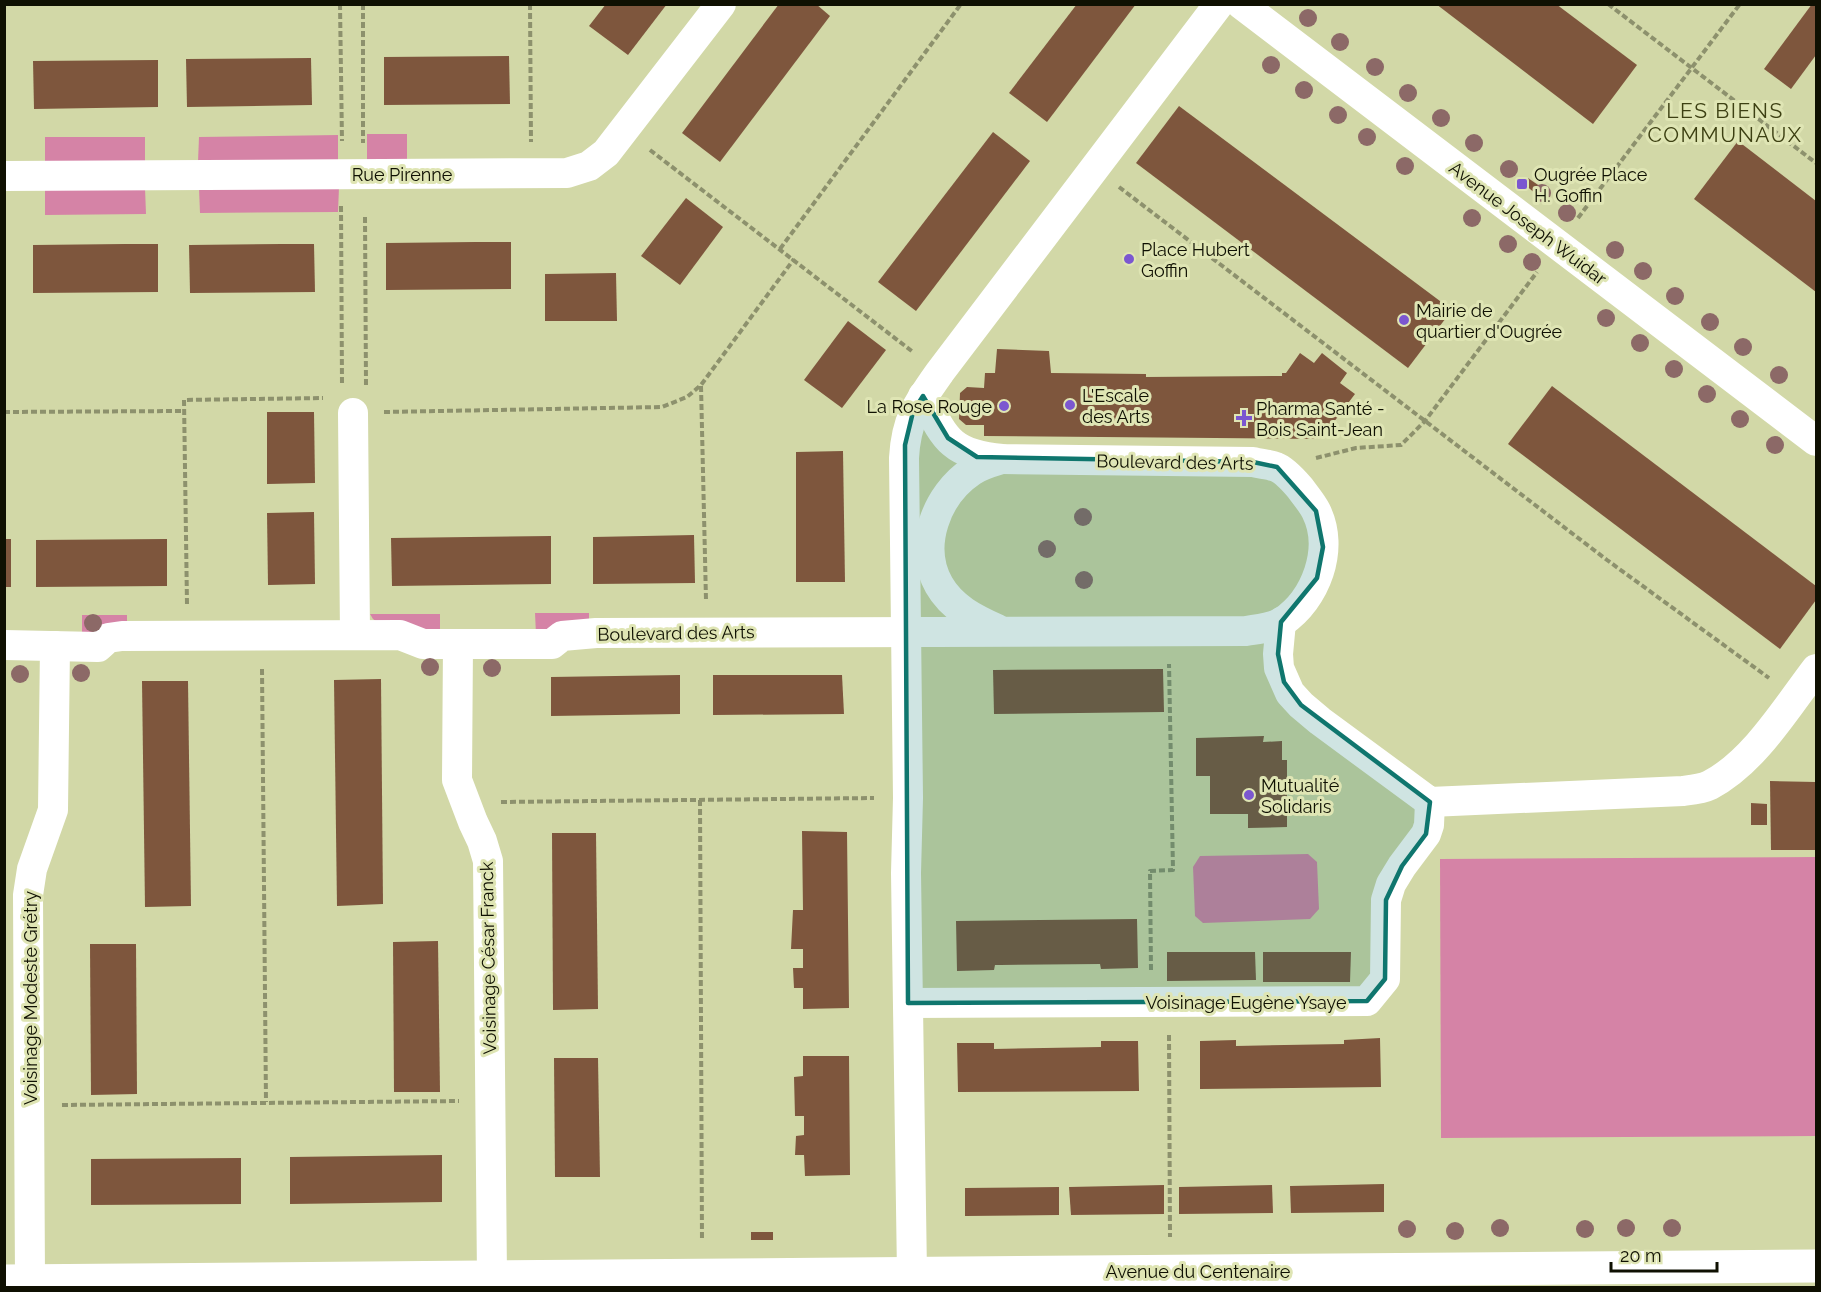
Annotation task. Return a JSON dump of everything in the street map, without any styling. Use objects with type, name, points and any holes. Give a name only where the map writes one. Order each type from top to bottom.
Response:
[{"type":"street","name":"Rue Pirenne","points":[[4,176],[567,173],[590,166],[606,153],[721,4]]},
{"type":"street","points":[[912,1274],[906,873],[908,798],[905,445],[907,431],[913,412],[931,384],[1219,4]]},
{"type":"street","name":"Avenue Joseph Wuidar","points":[[1241,4],[1816,441]]},
{"type":"street","name":"Boulevard des Arts","points":[[4,645],[98,647],[108,638],[122,636],[400,635],[423,645],[552,644],[562,636],[575,634],[1001,630],[1246,631],[1266,628],[1281,622],[1299,606],[1317,578],[1322,563],[1323,547],[1322,528],[1316,511],[1295,483],[1277,467],[1253,462],[977,457],[961,450],[939,427],[931,384]]},
{"type":"street","points":[[354,408],[355,634]]},
{"type":"street","name":"Boulevard des Arts","points":[[1001,630],[976,620],[950,599],[939,586],[933,569],[930,543],[938,510],[946,497],[972,471],[1002,459]]},
{"type":"street","points":[[1281,622],[1278,654],[1280,668],[1290,693],[1300,705],[1320,721],[1430,802],[1683,791],[1708,786],[1728,774],[1759,744],[1816,669]]},
{"type":"street","name":"Voisinage César Franck","points":[[458,644],[457,780],[483,841],[488,861],[492,1277]]},
{"type":"street","name":"Voisinage Modeste Grétry","points":[[17,1281],[29,1105],[28,895],[32,869],[53,810],[55,646]]},
{"type":"street","name":"Voisinage Eugène Ysaye","points":[[908,1003],[1367,1001],[1385,979],[1386,900],[1391,884],[1426,834],[1429,825],[1430,802]]},
{"type":"street","name":"Avenue du Centenaire","points":[[17,1281],[1816,1266]]},
{"type":"path","points":[[340,4],[352,174]]},
{"type":"path","points":[[354,408],[340,222],[352,174],[363,4]]},
{"type":"path","points":[[530,4],[532,174]]},
{"type":"path","points":[[780,249],[961,4]]},
{"type":"path","points":[[1608,4],[1816,163]]},
{"type":"path","points":[[1277,467],[1356,448],[1401,445],[1425,421],[1740,4]]},
{"type":"path","points":[[624,131],[794,260],[931,384]]},
{"type":"path","points":[[1095,168],[1608,560],[1795,697]]},
{"type":"path","points":[[354,408],[364,217]]},
{"type":"path","points":[[188,636],[184,400],[354,408],[663,406],[687,397],[700,385],[794,260]]},
{"type":"path","points":[[700,385],[707,632]]},
{"type":"path","points":[[4,412],[184,411]]},
{"type":"path","points":[[1168,631],[1173,870],[1150,872],[1160,1002],[1170,1271]]},
{"type":"path","points":[[262,635],[266,1102]]},
{"type":"path","points":[[465,802],[908,798]]},
{"type":"path","points":[[700,800],[702,1275]]},
{"type":"path","points":[[29,1105],[490,1101]]},
{"type":"highlighted area","points":[[923,396],[948,438],[977,457],[1253,462],[1277,467],[1316,511],[1323,547],[1317,578],[1281,622],[1278,654],[1284,682],[1301,705],[1430,802],[1426,834],[1402,866],[1386,900],[1385,979],[1367,1001],[908,1003],[905,445],[913,412]]},
{"type":"shaded area","points":[[367,134],[407,134],[407,160],[367,160]]},
{"type":"shaded area","points":[[338,135],[338,161],[198,162],[199,137]]},
{"type":"shaded area","points":[[45,137],[145,137],[145,162],[45,163]]},
{"type":"shaded area","points":[[339,187],[338,212],[200,213],[199,188]]},
{"type":"shaded area","points":[[145,188],[146,214],[45,215],[45,189]]},
{"type":"shaded area","points":[[535,613],[589,613],[589,624],[536,634]]},
{"type":"shaded area","points":[[370,614],[440,614],[440,634],[380,624]]},
{"type":"shaded area","points":[[82,615],[127,615],[127,626],[82,637]]},
{"type":"shaded area","points":[[1308,854],[1317,862],[1319,909],[1310,919],[1203,923],[1195,916],[1193,867],[1200,856]]},
{"type":"shaded area","points":[[1816,857],[1816,1136],[1441,1138],[1440,859]]},
{"type":"building","points":[[606,4],[667,4],[628,55],[589,26]]},
{"type":"building","points":[[779,4],[816,4],[830,16],[720,162],[682,133]]},
{"type":"building","points":[[1077,4],[1136,4],[1047,122],[1009,93]]},
{"type":"building","points":[[1436,4],[1556,4],[1637,65],[1593,124]]},
{"type":"building","points":[[1812,4],[1816,4],[1816,55],[1791,89],[1764,69]]},
{"type":"building","points":[[509,56],[510,104],[384,105],[384,57]]},
{"type":"building","points":[[311,58],[312,105],[187,107],[186,59]]},
{"type":"building","points":[[158,60],[158,107],[34,109],[33,61]]},
{"type":"building","points":[[1179,106],[1452,310],[1408,368],[1136,163]]},
{"type":"building","points":[[993,132],[1030,161],[916,311],[878,282]]},
{"type":"building","points":[[1738,141],[1816,201],[1816,292],[1694,199]]},
{"type":"building","points":[[1528,178],[1541,187],[1536,194],[1524,184]]},
{"type":"building","points":[[686,198],[723,227],[680,285],[641,256]]},
{"type":"building","points":[[511,242],[511,289],[386,290],[386,243]]},
{"type":"building","points":[[158,244],[158,292],[33,293],[33,245]]},
{"type":"building","points":[[314,244],[315,292],[190,293],[189,245]]},
{"type":"building","points":[[616,273],[617,321],[545,321],[545,274]]},
{"type":"building","points":[[848,321],[886,350],[842,408],[804,380]]},
{"type":"building","points":[[997,349],[1049,351],[1051,373],[1146,374],[1146,377],[1282,376],[1282,373],[1286,373],[1300,353],[1314,363],[1322,353],[1347,373],[1340,383],[1355,394],[1321,439],[984,436],[984,425],[966,425],[959,419],[960,393],[967,387],[984,388],[985,373],[995,373]]},
{"type":"building","points":[[1552,386],[1816,586],[1816,600],[1780,649],[1508,444]]},
{"type":"building","points":[[267,412],[314,412],[315,483],[267,484]]},
{"type":"building","points":[[843,451],[845,582],[796,582],[796,452]]},
{"type":"building","points":[[314,512],[315,584],[268,585],[267,513]]},
{"type":"building","points":[[694,535],[695,583],[593,584],[593,537]]},
{"type":"building","points":[[551,536],[551,584],[392,586],[391,538]]},
{"type":"building","points":[[4,539],[11,539],[11,587],[4,587]]},
{"type":"building","points":[[167,539],[167,586],[36,587],[36,540]]},
{"type":"building","points":[[1163,669],[1164,712],[994,714],[993,670]]},
{"type":"building","points":[[680,675],[680,714],[551,716],[551,677]]},
{"type":"building","points":[[713,675],[842,675],[844,714],[713,715]]},
{"type":"building","points":[[381,679],[383,904],[337,906],[334,680]]},
{"type":"building","points":[[142,681],[188,681],[191,906],[145,907]]},
{"type":"building","name":"Mutualité Solidaris","points":[[1264,736],[1263,742],[1282,741],[1282,760],[1287,760],[1287,827],[1248,828],[1248,814],[1210,814],[1210,776],[1196,776],[1196,738]]},
{"type":"building","points":[[1770,781],[1816,782],[1816,850],[1771,850]]},
{"type":"building","points":[[1751,803],[1767,804],[1767,825],[1751,825]]},
{"type":"building","points":[[802,831],[847,832],[849,1008],[803,1009],[803,988],[794,988],[793,968],[803,968],[803,949],[791,949],[793,910],[803,910]]},
{"type":"building","points":[[552,833],[596,833],[598,1009],[553,1010]]},
{"type":"building","points":[[1137,919],[1138,968],[1101,969],[1100,964],[995,965],[994,970],[957,971],[956,921]]},
{"type":"building","points":[[438,941],[440,1092],[394,1092],[393,942]]},
{"type":"building","points":[[90,944],[136,944],[137,1094],[91,1095]]},
{"type":"building","points":[[1167,952],[1255,952],[1256,980],[1167,981]]},
{"type":"building","points":[[1263,952],[1351,952],[1350,982],[1263,982]]},
{"type":"building","points":[[1380,1038],[1381,1087],[1200,1089],[1200,1041],[1236,1040],[1236,1046],[1344,1044],[1344,1040]]},
{"type":"building","points":[[1101,1041],[1138,1041],[1139,1091],[958,1092],[957,1043],[994,1043],[994,1049],[1101,1047]]},
{"type":"building","points":[[803,1056],[849,1056],[850,1175],[805,1176],[804,1155],[795,1155],[796,1136],[804,1135],[804,1116],[795,1116],[794,1077],[803,1076]]},
{"type":"building","points":[[554,1058],[598,1058],[600,1177],[555,1177]]},
{"type":"building","points":[[442,1155],[442,1202],[290,1204],[290,1157]]},
{"type":"building","points":[[241,1158],[241,1204],[91,1205],[91,1159]]},
{"type":"building","points":[[1384,1184],[1384,1212],[1291,1213],[1290,1186]]},
{"type":"building","points":[[1164,1185],[1164,1214],[1071,1215],[1069,1187]]},
{"type":"building","points":[[1272,1185],[1273,1213],[1179,1214],[1179,1187]]},
{"type":"building","points":[[1059,1187],[1059,1215],[965,1216],[965,1188]]},
{"type":"building","points":[[751,1232],[773,1232],[773,1240],[751,1240]]},
{"type":"place","name":"Ougrée Place H. Goffin","points":[[1522,184]]},
{"type":"place","name":"Place Hubert Goffin","points":[[1129,259]]},
{"type":"place","name":"Mairie de quartier d'Ougrée","points":[[1404,320]]},
{"type":"place","name":"L'Escale des Arts","points":[[1070,405]]},
{"type":"place","name":"La Rose Rouge","points":[[1004,406]]},
{"type":"place","name":"Pharma Santé - Bois Saint-Jean","points":[[1244,418]]},
{"type":"place","name":"Mutualité Solidaris","points":[[1249,795]]},
{"type":"district","name":"LES BIENS COMMUNAUX","points":[[1725,122]]}]
